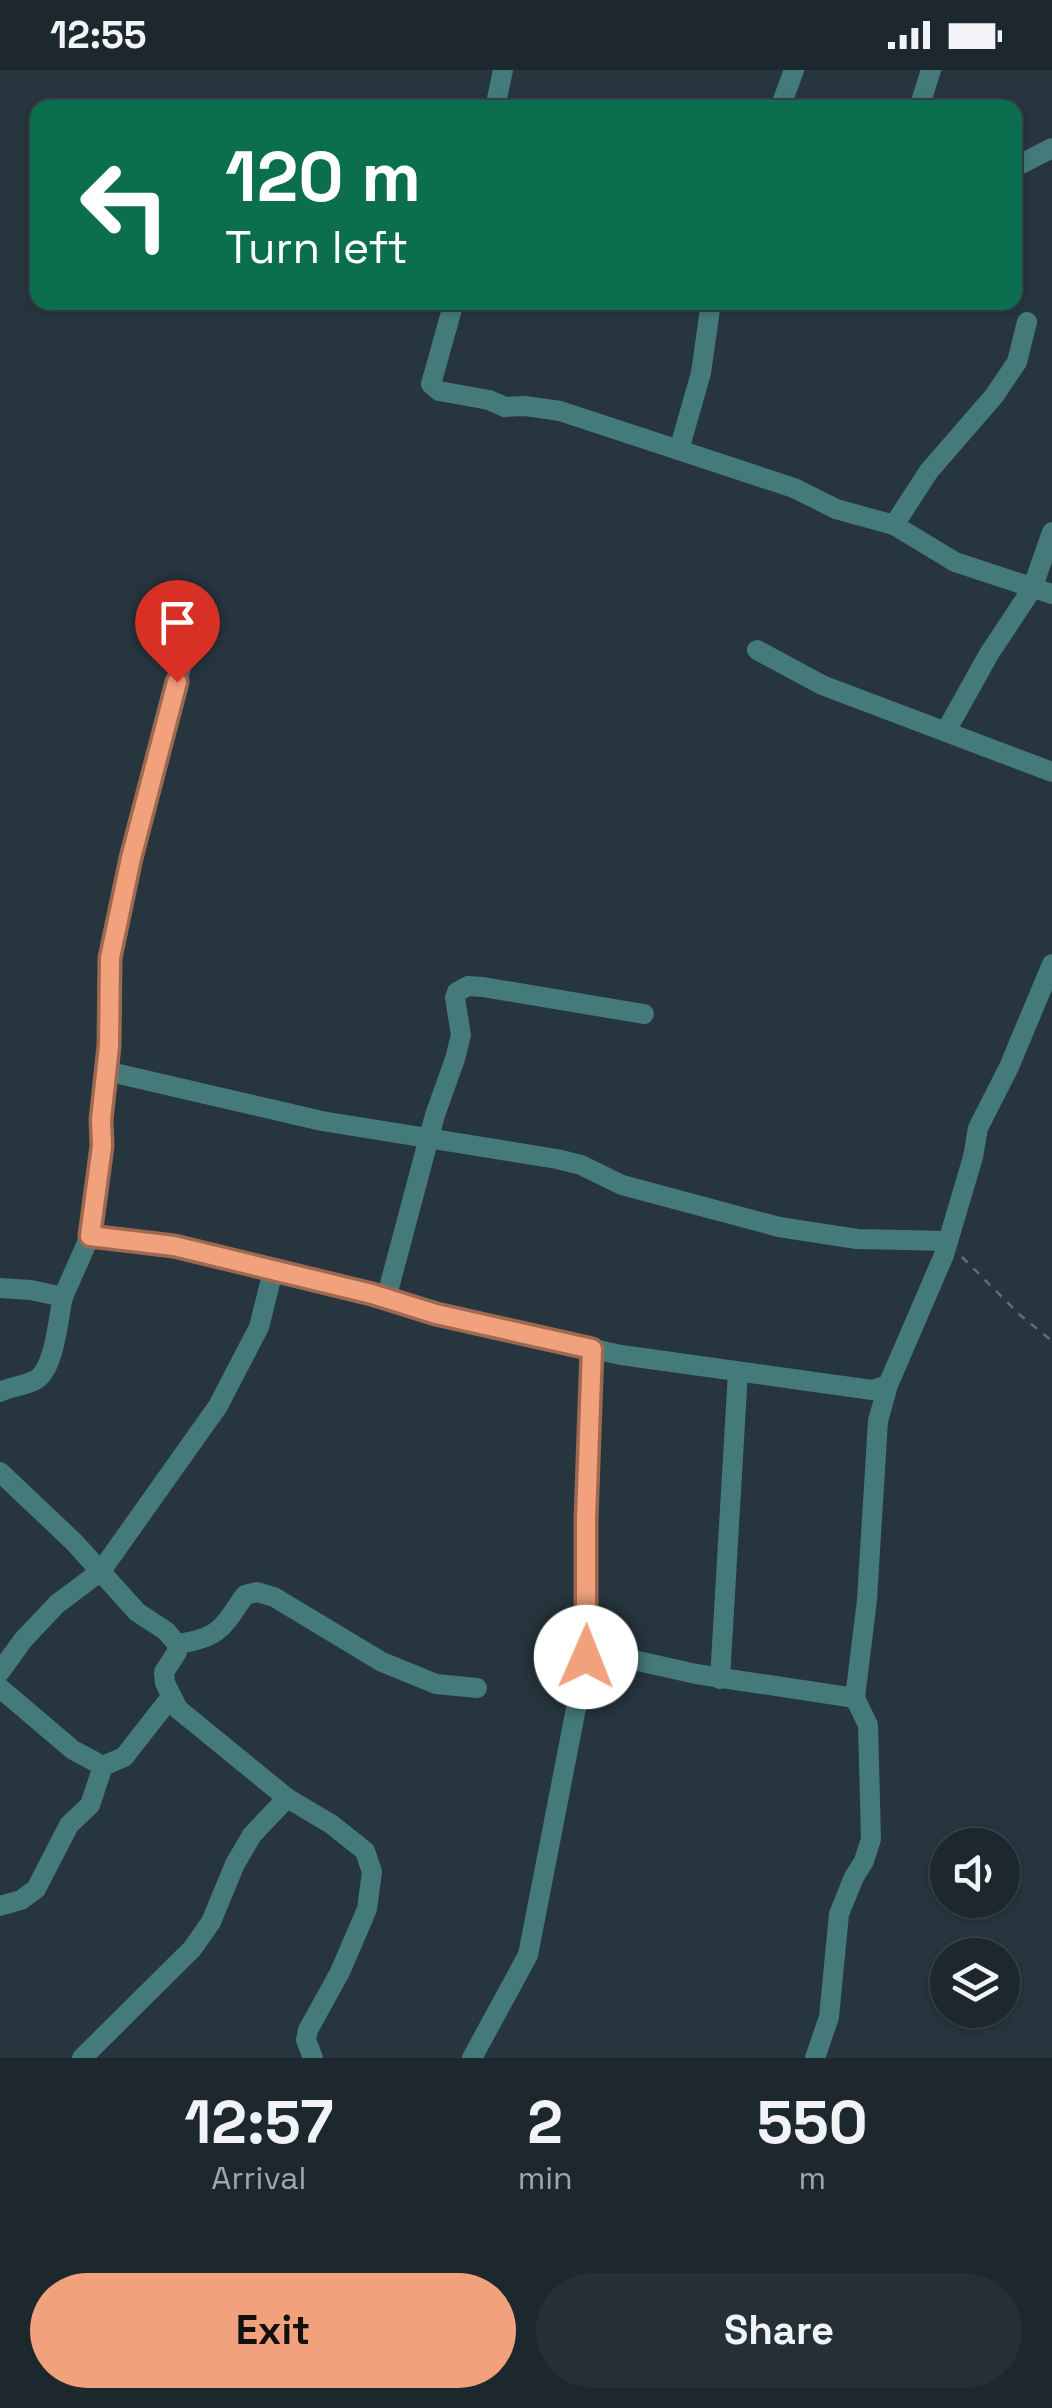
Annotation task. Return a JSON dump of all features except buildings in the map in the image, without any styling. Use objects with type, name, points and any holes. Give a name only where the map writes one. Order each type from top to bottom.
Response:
[{"type":"street","points":[[497,100],[504,70]]},
{"type":"street","points":[[783,100],[794,70]]},
{"type":"street","points":[[922,100],[931,70]]},
{"type":"street","points":[[1022,163],[1052,148]]},
{"type":"street","points":[[452,310],[432,384],[440,392],[489,400],[505,407],[560,412],[794,488],[836,510],[894,525],[955,562],[1042,592]]},
{"type":"street","points":[[679,450],[701,373],[709,310]]},
{"type":"street","points":[[894,525],[929,471],[994,396],[1017,362],[1027,322]]},
{"type":"street","points":[[946,730],[989,654],[1042,592],[1052,532]]},
{"type":"street","points":[[757,650],[822,685],[1052,772]]},
{"type":"street","points":[[0,1392],[34,1382],[42,1375],[57,1332],[63,1297],[90,1236],[102,1146],[115,923],[184,656]]},
{"type":"street","points":[[815,2058],[829,2016],[839,1914],[871,1839],[868,1725],[854,1698],[867,1600],[878,1421],[888,1385],[948,1241],[978,1128],[1009,1067],[1052,964]]},
{"type":"street","points":[[386,1299],[460,1035],[454,998],[457,992],[468,986],[483,987],[644,1014]]},
{"type":"street","points":[[106,1071],[322,1122],[582,1165],[622,1185],[779,1227],[857,1239],[948,1241]]},
{"type":"street","points":[[90,1236],[174,1246],[436,1314],[592,1349],[872,1390],[888,1385]]},
{"type":"street","points":[[0,1672],[23,1640],[58,1604],[101,1571],[218,1406],[259,1327],[273,1271]]},
{"type":"street","points":[[0,1288],[63,1297]]},
{"type":"street","points":[[472,2058],[528,1956],[586,1657],[592,1349]]},
{"type":"street","points":[[720,1678],[738,1372]]},
{"type":"street","points":[[0,1472],[26,1494],[137,1612],[166,1631],[177,1644],[177,1652],[164,1672],[170,1697],[178,1709],[287,1798],[331,1824],[365,1851],[372,1872],[368,1908],[340,1972],[308,2030],[306,2040],[313,2058]]},
{"type":"street","points":[[177,1644],[204,1640],[222,1628],[245,1595],[257,1592],[274,1597],[382,1662],[436,1684],[476,1688]]},
{"type":"street","points":[[586,1657],[629,1660],[854,1698]]},
{"type":"street","points":[[0,1688],[73,1750],[103,1766]]},
{"type":"street","points":[[0,1906],[21,1900],[36,1889],[69,1826],[90,1806],[103,1766],[124,1757],[170,1697]]},
{"type":"street","points":[[82,2058],[192,1949],[211,1922],[235,1864],[252,1835],[287,1798]]},
{"type":"path","points":[[948,1241],[1020,1315],[1052,1341]]},
{"type":"route","points":[[177,682],[115,923],[102,1146],[90,1236],[174,1246],[372,1294],[436,1314],[592,1349],[586,1657]]}]
